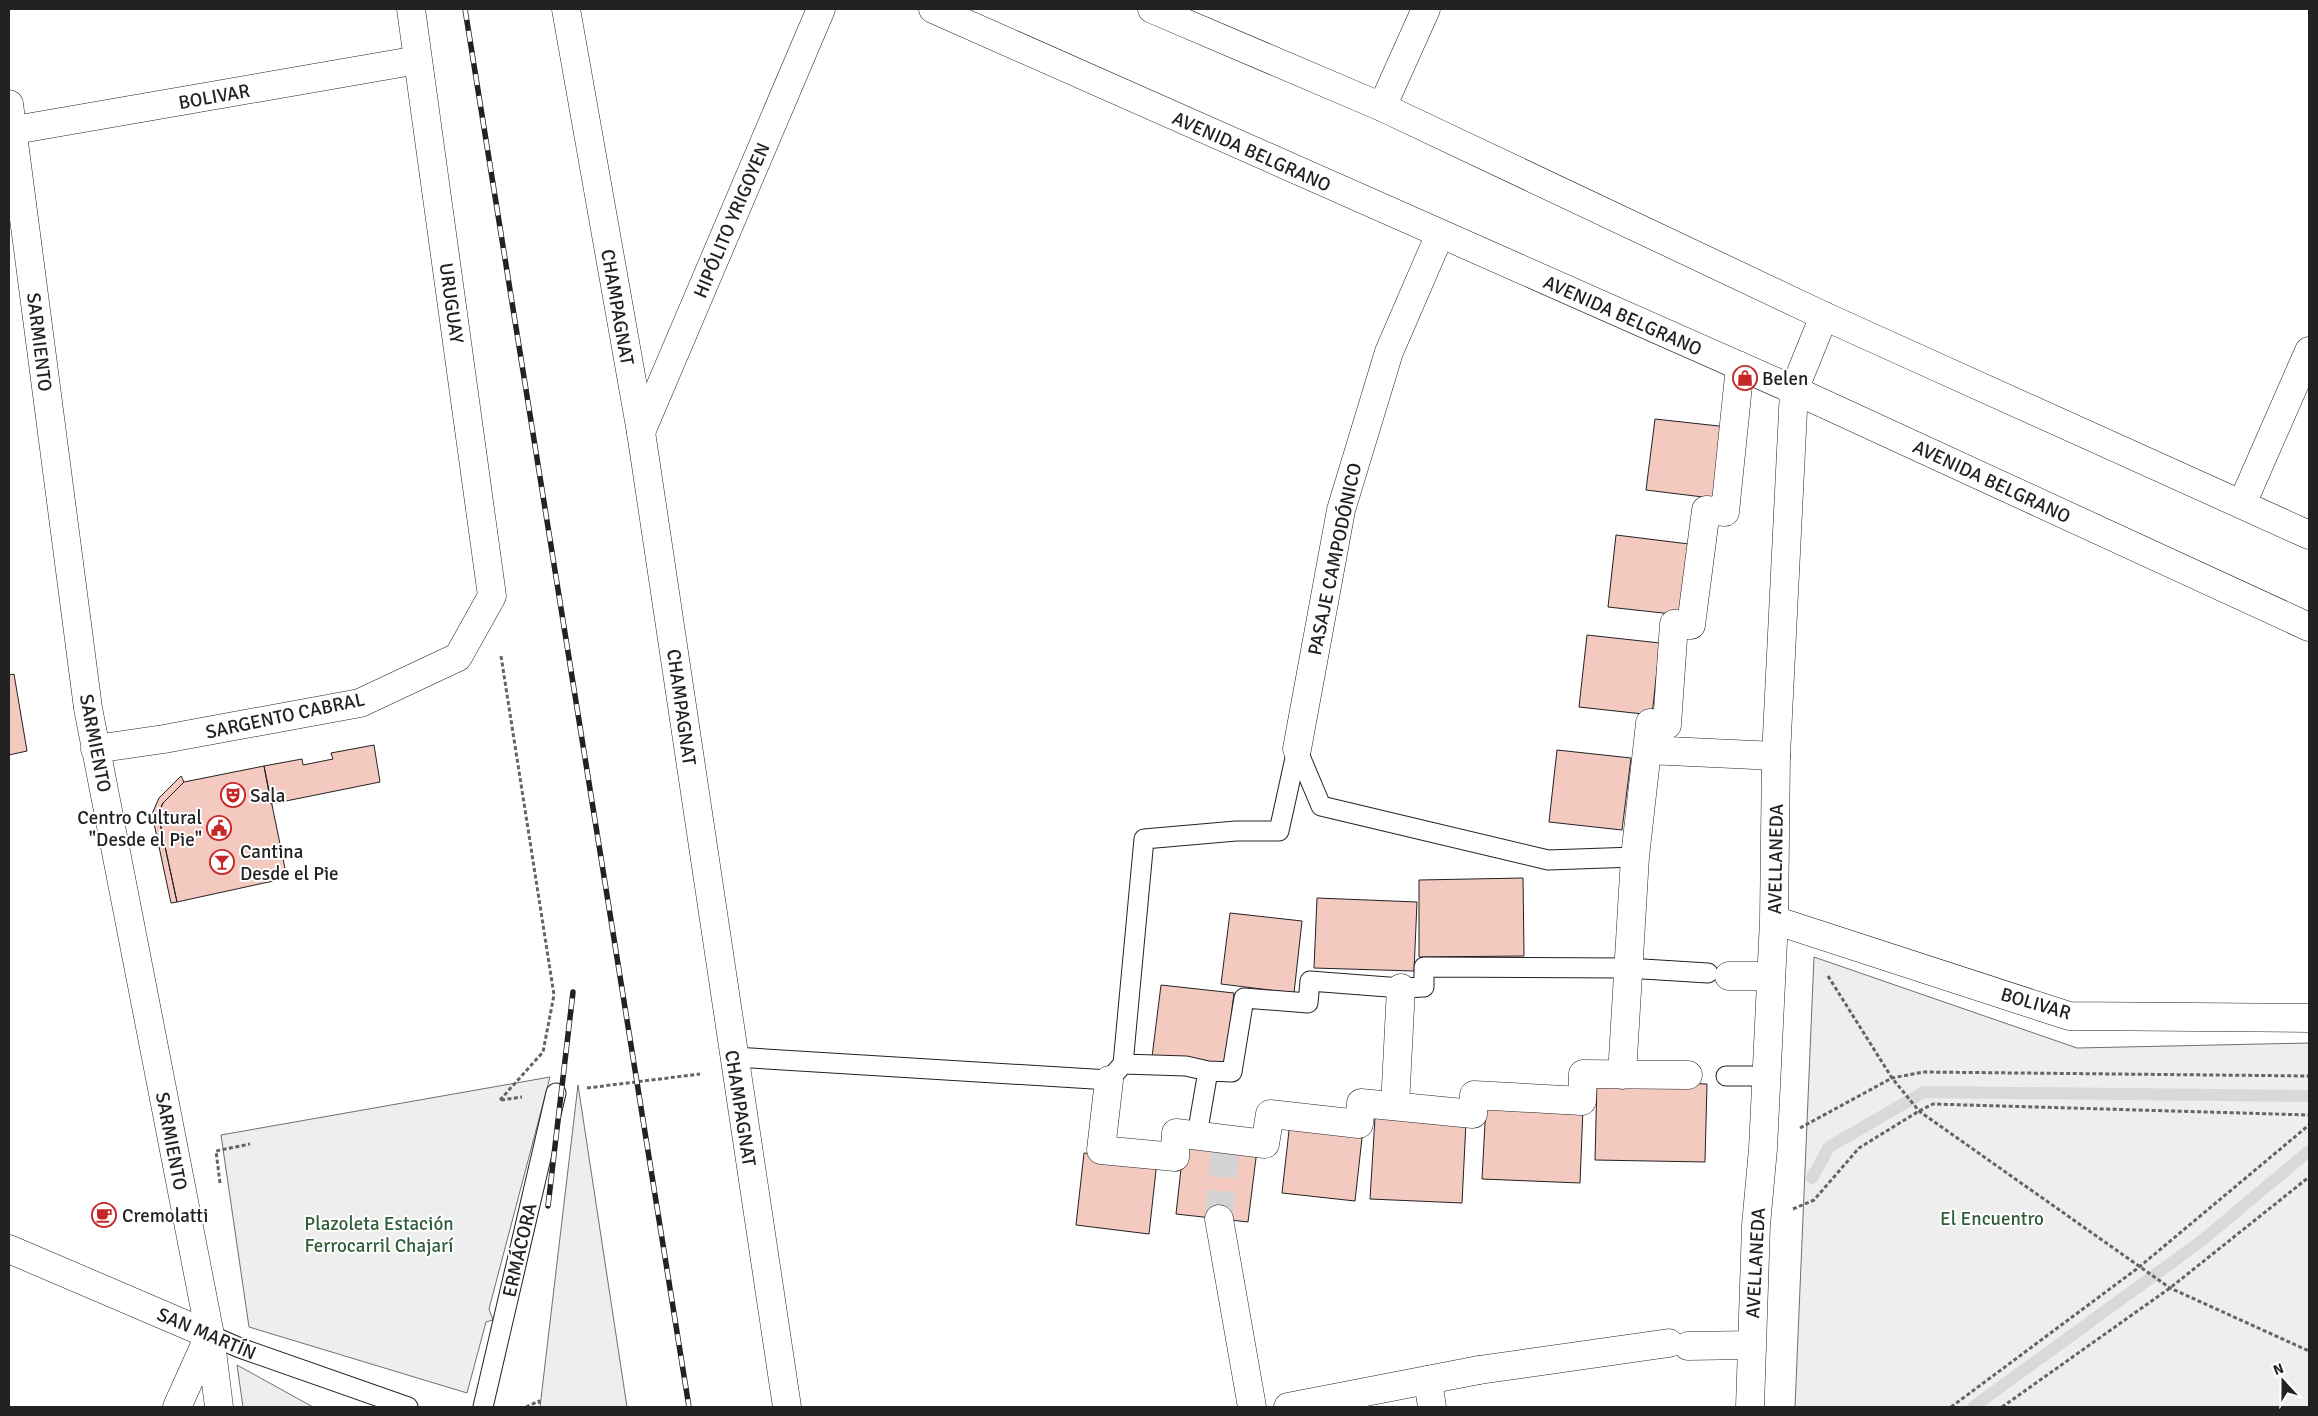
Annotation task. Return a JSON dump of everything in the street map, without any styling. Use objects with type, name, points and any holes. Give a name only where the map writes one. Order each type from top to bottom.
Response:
[{"type":"street","name":"URUGUAY","points":[[412,9],[492,596]]},
{"type":"street","name":"CHAMPAGNAT","points":[[566,9],[640,432],[787,1407]]},
{"type":"street","name":"HIPÓLITO YRIGOYEN","points":[[640,432],[821,9]]},
{"type":"street","name":"AVENIDA BELGRANO","points":[[934,9],[1794,390],[2309,627]]},
{"type":"street","points":[[1152,9],[1382,107],[1824,316],[2309,535]]},
{"type":"street","points":[[1382,107],[1426,9]]},
{"type":"street","name":"BOLIVAR","points":[[10,122],[418,60]]},
{"type":"street","name":"SARMIENTO","points":[[10,122],[88,708],[210,1335],[218,1407]]},
{"type":"street","name":"PASAJE CAMPODÓNICO","points":[[1297,748],[1340,510],[1389,352],[1440,234]]},
{"type":"street","name":"AVELLANEDA","points":[[1750,1407],[1756,1225],[1762,1149],[1774,920],[1776,756],[1794,390],[1824,316]]},
{"type":"street","points":[[2242,504],[2309,351]]},
{"type":"street","points":[[1622,1075],[1634,857],[1650,723],[1667,725],[1674,624],[1691,625],[1706,510],[1725,512],[1740,366]]},
{"type":"street","name":"SARGENTO CABRAL","points":[[95,749],[164,739],[360,703],[458,657],[492,596]]},
{"type":"street","points":[[1647,750],[1776,756]]},
{"type":"street","name":"BOLIVAR","points":[[1774,920],[2069,1016],[2309,1018]]},
{"type":"street","points":[[1718,975],[1771,976]]},
{"type":"street","points":[[1395,1106],[1401,988]]},
{"type":"street","points":[[1116,1072],[1101,1150],[1175,1157],[1176,1134],[1197,1135],[1225,1142],[1265,1144],[1270,1114],[1359,1124],[1361,1103],[1473,1114],[1474,1095],[1582,1101],[1583,1074],[1688,1075]]},
{"type":"street","points":[[1219,1219],[1252,1407]]},
{"type":"street","name":"SAN MARTÍN","points":[[9,1249],[210,1335]]},
{"type":"street","points":[[178,1407],[210,1335]]},
{"type":"street","points":[[1288,1407],[1479,1370],[1679,1344],[1751,1344]]},
{"type":"street","points":[[1428,1380],[1432,1407]]},
{"type":"lane","points":[[1297,748],[1321,806],[1548,860],[1634,857]]},
{"type":"lane","points":[[1116,1072],[1144,839],[1236,831],[1279,831],[1297,748]]},
{"type":"lane","points":[[735,1063],[1116,1072],[1186,1066],[1208,1071],[1232,1072],[1244,998],[1308,1003],[1310,981],[1401,988],[1424,987],[1424,966],[1627,968],[1718,975]]},
{"type":"lane","points":[[1197,1135],[1208,1071]]},
{"type":"lane","points":[[1726,1076],[1766,1076]]},
{"type":"lane","name":"ERMÁCORA","points":[[482,1407],[556,1093]]},
{"type":"lane","name":"SAN MARTÍN","points":[[210,1335],[240,1348],[408,1407]]},
{"type":"path","points":[[501,655],[554,995],[543,1052],[500,1100],[556,1093],[735,1063]]},
{"type":"path","points":[[1824,970],[1892,1078],[1918,1109],[2168,1287],[2309,1351]]},
{"type":"path","points":[[1762,1149],[1892,1078],[1923,1072],[2309,1076]]},
{"type":"path","points":[[1756,1225],[1814,1200],[1859,1148],[1918,1109],[1933,1104],[2309,1115]]},
{"type":"path","points":[[1951,1407],[2140,1268],[2309,1124]]},
{"type":"path","points":[[216,1151],[250,1144]]},
{"type":"path","points":[[2002,1407],[2168,1287],[2309,1177]]},
{"type":"path","points":[[526,1407],[539,1401],[540,1407]]},
{"type":"green space","name":"El Encuentro","points":[[1814,957],[2077,1048],[2309,1043],[2309,1407],[1795,1407]]},
{"type":"green space","name":"Plazoleta Estación Ferrocarril Chajarí","points":[[550,1077],[489,1309],[493,1320],[486,1322],[467,1393],[249,1327],[221,1135]]},
{"type":"green space","points":[[578,1085],[627,1407],[540,1407]]},
{"type":"green space","points":[[237,1365],[313,1407],[243,1407]]},
{"type":"building","points":[[1655,419],[1728,427],[1719,499],[1646,490]]},
{"type":"building","points":[[1616,535],[1689,544],[1681,615],[1608,607]]},
{"type":"building","points":[[1587,635],[1660,643],[1652,715],[1579,707]]},
{"type":"building","points":[[14,674],[27,751],[9,755],[9,675]]},
{"type":"building","points":[[374,745],[380,782],[271,804],[264,766],[302,759],[303,765],[333,759],[331,753]]},
{"type":"building","points":[[1557,750],[1631,758],[1622,830],[1549,822]]},
{"type":"building","name":"Centro Cultural \"Desde el Pie\"","points":[[264,766],[287,878],[177,902],[158,814],[163,803],[184,782]]},
{"type":"building","points":[[181,776],[184,782],[163,803],[158,814],[177,902],[171,903],[152,814],[159,798]]},
{"type":"building","points":[[1523,878],[1524,956],[1419,957],[1419,880]]},
{"type":"building","points":[[1317,898],[1417,902],[1414,971],[1314,968]]},
{"type":"building","points":[[1230,913],[1302,921],[1294,993],[1221,984]]},
{"type":"building","points":[[1161,985],[1234,993],[1225,1066],[1152,1057]]},
{"type":"building","points":[[1597,1080],[1707,1084],[1705,1162],[1595,1160]]},
{"type":"building","points":[[1486,1104],[1583,1108],[1580,1183],[1482,1179]]},
{"type":"building","points":[[1375,1118],[1466,1122],[1462,1203],[1370,1199]]},
{"type":"building","points":[[1290,1122],[1363,1129],[1355,1201],[1282,1193]]},
{"type":"building","points":[[1184,1142],[1257,1150],[1248,1222],[1176,1214]]},
{"type":"building","points":[[1084,1153],[1157,1161],[1149,1234],[1076,1225]]},
{"type":"waterway","points":[[1812,1178],[1829,1147],[1924,1092],[2309,1096]]},
{"type":"waterway","points":[[1973,1407],[2200,1242],[2309,1151]]},
{"type":"tunnel","points":[[1219,1219],[1225,1147]]},
{"type":"railway","points":[[465,9],[689,1407]]},
{"type":"railway","points":[[548,1206],[573,992]]},
{"type":"place","name":"Belen","points":[[1745,378]]},
{"type":"place","name":"Sala","points":[[233,795]]},
{"type":"place","name":"Centro Cultural \"Desde el Pie\"","points":[[219,828]]},
{"type":"place","name":"Cantina Desde el Pie","points":[[222,862]]},
{"type":"place","name":"Cremolatti","points":[[104,1215]]}]
